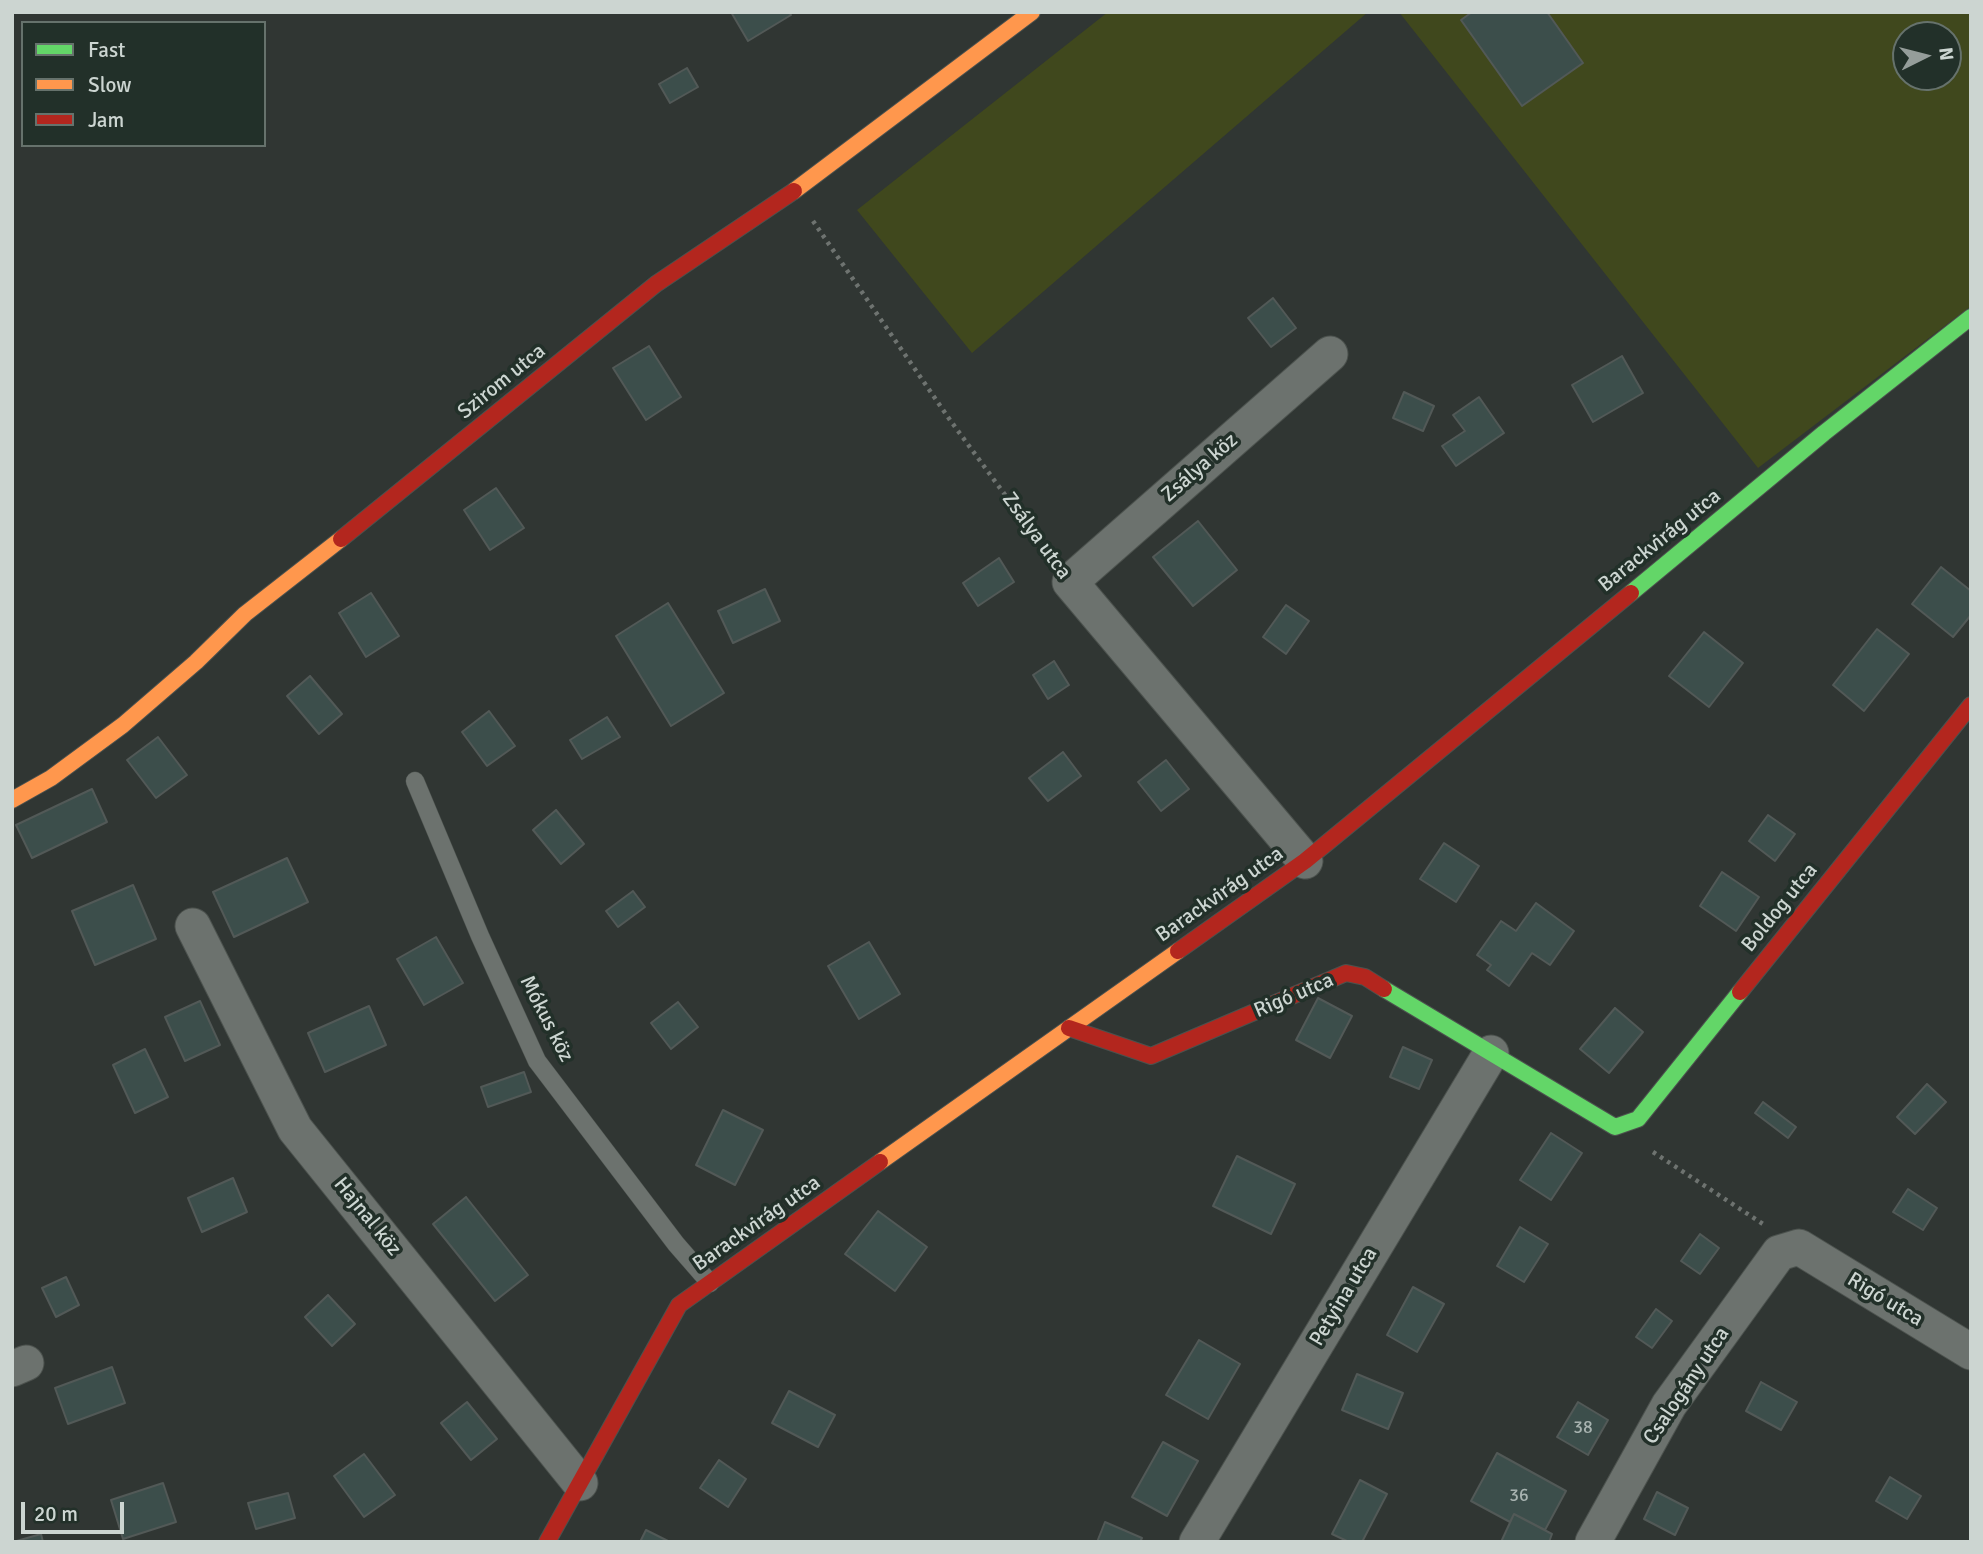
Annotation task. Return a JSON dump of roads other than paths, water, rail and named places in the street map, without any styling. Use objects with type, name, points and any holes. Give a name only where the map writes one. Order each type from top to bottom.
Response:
[{"type":"street","name":"Szirom utca","points":[[12,800],[51,778],[123,725],[196,662],[245,614],[656,284],[793,192],[1032,12]]},
{"type":"street","name":"Barackvirág utca","points":[[547,1542],[679,1305],[1305,861],[1824,433],[1971,317]]},
{"type":"street","name":"Zsálya köz","points":[[1070,582],[1330,354]]},
{"type":"street","name":"Zsálya utca","points":[[1070,582],[1305,861]]},
{"type":"street","name":"Boldog utca","points":[[1615,1126],[1637,1119],[1971,705]]},
{"type":"street","name":"Hajnal köz","points":[[193,926],[295,1129],[580,1483]]},
{"type":"street","name":"Rigó utca","points":[[1069,1028],[1151,1056],[1346,973],[1365,977],[1615,1126]]},
{"type":"street","name":"Petyina utca","points":[[1197,1542],[1491,1053]]},
{"type":"street","name":"Rigó utca","points":[[1799,1247],[1971,1352]]},
{"type":"street","name":"Csalogány utca","points":[[1593,1542],[1669,1405],[1779,1253],[1799,1247]]},
{"type":"lane","name":"Mókus köz","points":[[415,781],[480,936],[537,1061],[676,1244],[710,1283]]}]
